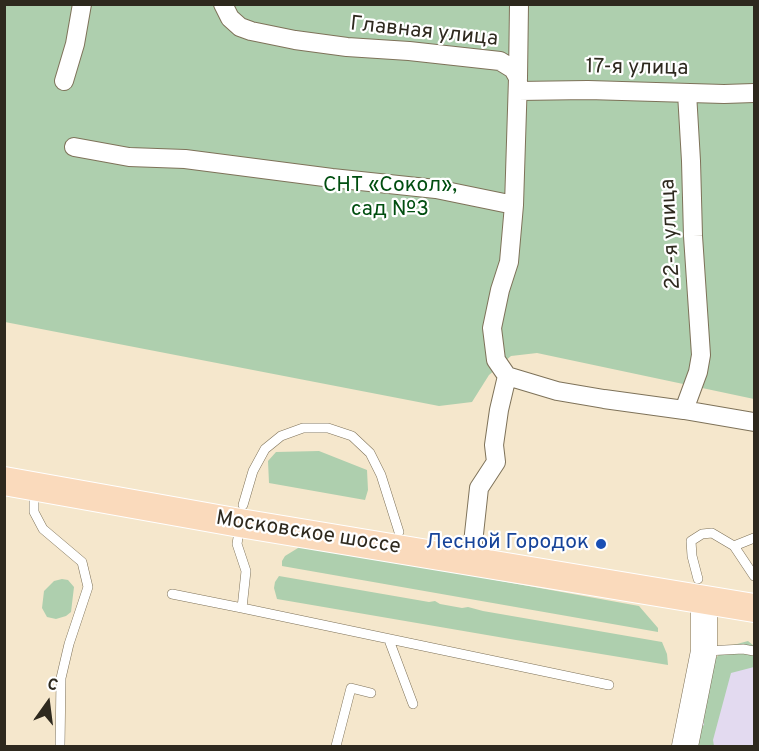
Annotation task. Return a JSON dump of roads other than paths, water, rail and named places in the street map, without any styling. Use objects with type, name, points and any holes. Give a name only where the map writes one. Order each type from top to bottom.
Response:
[{"type":"main road","name":"Московское шоссе","points":[[4,462],[242,514],[701,589],[754,588]]},
{"type":"main road","name":"Московское шоссе","points":[[4,481],[473,543],[701,589],[754,608]]},
{"type":"street","points":[[64,81],[75,44],[82,4]]},
{"type":"street","name":"Главная улица","points":[[223,4],[230,18],[240,27],[251,31],[347,47],[500,61],[513,69],[518,84]]},
{"type":"street","points":[[519,4],[513,205],[509,262],[492,328],[496,360],[507,376],[556,391],[754,422]]},
{"type":"street","name":"17-я улица","points":[[518,84],[588,90],[754,93]]},
{"type":"street","name":"22-я улица","points":[[684,410],[698,372],[701,355],[687,93]]},
{"type":"street","points":[[74,147],[129,157],[185,159],[436,189],[513,205]]},
{"type":"street","points":[[473,543],[479,488],[496,462],[494,445],[507,376]]},
{"type":"street","points":[[685,747],[704,651],[701,589]]},
{"type":"lane","points":[[242,608],[246,571],[237,544],[242,514],[253,471],[265,449],[281,436],[303,428],[328,428],[352,436],[369,453],[381,475],[399,532]]},
{"type":"lane","points":[[34,486],[34,512],[42,529],[82,562],[88,587],[69,644],[61,678],[60,747]]},
{"type":"lane","points":[[701,589],[692,556],[691,541],[702,534],[712,533],[734,546],[754,576]]},
{"type":"lane","points":[[734,546],[754,538]]},
{"type":"lane","points":[[172,594],[609,685]]},
{"type":"lane","points":[[389,640],[413,704]]},
{"type":"lane","points":[[704,651],[743,649],[754,651]]},
{"type":"lane","points":[[336,747],[351,688],[371,693]]},
{"type":"place","name":"Лесной Городок","points":[[601,544]]},
{"type":"park label","name":"СНТ «Сокол», сад №3","points":[[390,199]]}]
